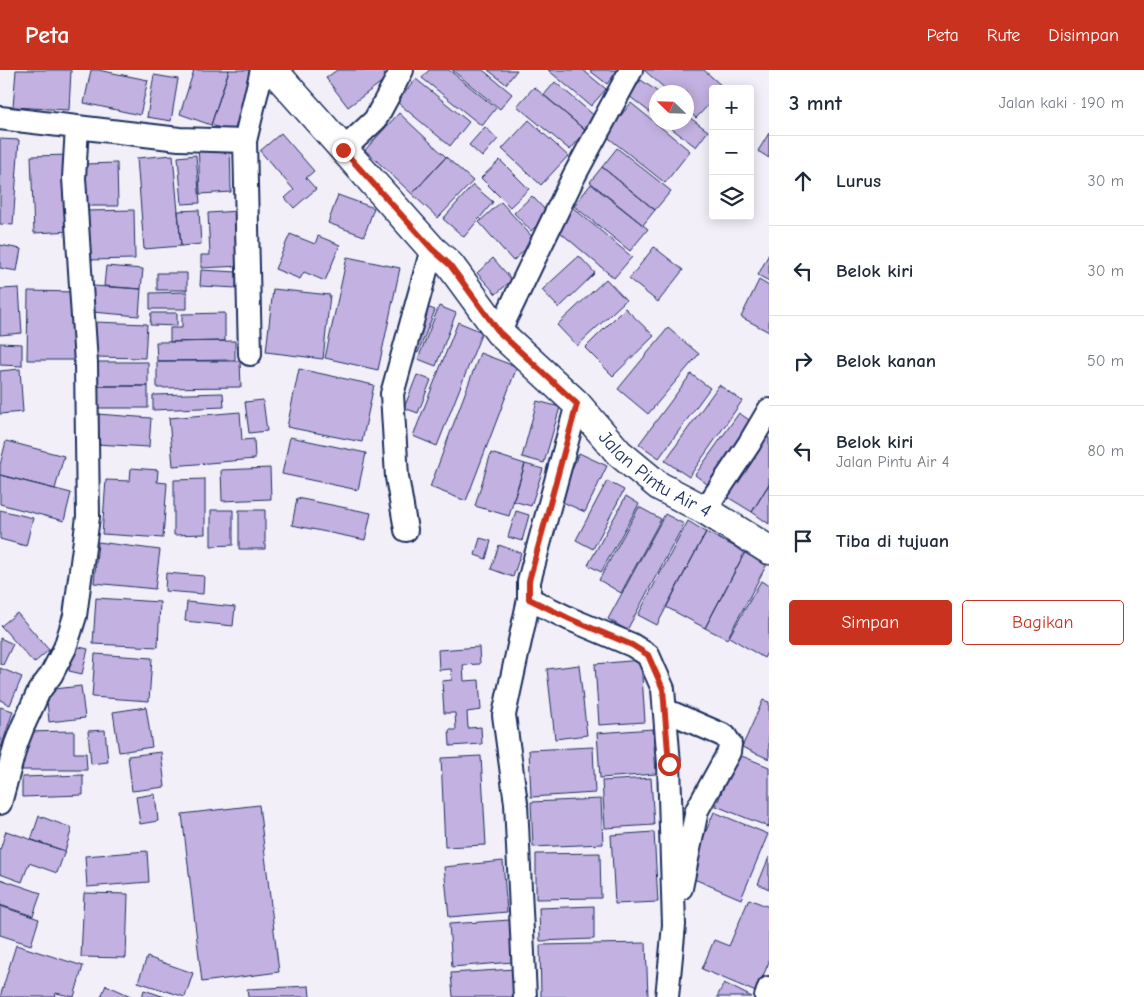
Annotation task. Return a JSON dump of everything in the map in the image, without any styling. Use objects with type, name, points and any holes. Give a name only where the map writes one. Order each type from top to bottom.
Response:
[{"type":"main road","name":"Jalan Pintu Air 4","points":[[272,70],[432,249],[450,265],[499,332],[577,404],[619,453],[659,486],[705,510],[769,550]]},
{"type":"street","points":[[250,354],[245,141],[262,70]]},
{"type":"street","points":[[343,150],[375,120],[402,70]]},
{"type":"street","points":[[499,332],[574,176],[631,70]]},
{"type":"street","points":[[0,118],[180,139],[245,141]]},
{"type":"street","points":[[0,803],[22,726],[39,692],[51,676],[65,648],[75,616],[88,517],[86,363],[74,178],[76,127]]},
{"type":"street","points":[[406,530],[397,477],[392,394],[432,249]]},
{"type":"street","points":[[524,997],[516,803],[504,715],[529,599],[529,581],[577,404]]},
{"type":"street","points":[[705,510],[769,410]]},
{"type":"street","points":[[529,599],[570,619],[632,645],[648,655],[663,689],[669,764],[674,925]]},
{"type":"street","points":[[665,710],[725,736],[730,744],[729,752],[697,810],[674,925],[667,997]]},
{"type":"street","points":[[766,997],[769,988]]},
{"type":"building","points":[[16,70],[71,70],[69,110],[13,107]]},
{"type":"building","points":[[91,70],[148,80],[140,115],[84,103]]},
{"type":"building","points":[[194,70],[229,70],[211,125],[180,114]]},
{"type":"building","points":[[229,70],[261,70],[240,134],[211,125]]},
{"type":"building","points":[[337,70],[382,70],[387,78],[348,107],[326,78]]},
{"type":"building","points":[[429,70],[449,70],[496,108],[482,126],[422,78]]},
{"type":"building","points":[[452,70],[483,70],[512,94],[500,109]]},
{"type":"building","points":[[488,70],[517,70],[506,84]]},
{"type":"building","points":[[548,70],[583,70],[606,89],[591,106]]},
{"type":"building","points":[[589,70],[618,70],[607,84]]},
{"type":"building","points":[[644,70],[704,70],[721,85],[709,85],[709,104],[696,118],[694,116],[694,85],[661,85]]},
{"type":"building","points":[[154,75],[178,79],[171,121],[147,117]]},
{"type":"building","points":[[416,79],[469,122],[450,146],[397,102]]},
{"type":"building","points":[[641,80],[649,86],[649,112],[629,96]]},
{"type":"building","points":[[555,82],[597,118],[586,131],[544,95]]},
{"type":"building","points":[[534,87],[586,131],[570,150],[517,106]]},
{"type":"building","points":[[631,103],[649,118],[649,130],[664,130],[690,151],[665,183],[605,135]]},
{"type":"building","points":[[399,113],[446,157],[412,194],[365,150]]},
{"type":"building","points":[[529,120],[568,156],[541,185],[502,149]]},
{"type":"building","points":[[694,121],[708,131],[696,147],[674,130],[694,130]]},
{"type":"building","points":[[485,127],[498,139],[482,157],[469,145]]},
{"type":"building","points":[[281,133],[314,171],[306,178],[316,189],[294,208],[285,198],[294,190],[260,151]]},
{"type":"building","points":[[769,133],[769,158],[758,151]]},
{"type":"building","points":[[0,139],[19,140],[13,225],[0,224]]},
{"type":"building","points":[[230,141],[231,192],[200,194],[198,142]]},
{"type":"building","points":[[617,148],[671,191],[655,210],[602,167]]},
{"type":"building","points":[[71,155],[74,231],[34,233],[31,156]]},
{"type":"building","points":[[173,155],[181,246],[144,249],[137,158]]},
{"type":"building","points":[[196,155],[200,203],[182,204],[178,157]]},
{"type":"building","points":[[446,157],[473,181],[438,218],[412,194]]},
{"type":"building","points":[[500,160],[529,189],[510,207],[481,178]]},
{"type":"building","points":[[117,163],[118,206],[84,206],[84,164]]},
{"type":"building","points":[[602,167],[655,210],[643,225],[590,182]]},
{"type":"building","points":[[591,184],[648,229],[630,251],[574,206]]},
{"type":"building","points":[[473,185],[493,202],[464,237],[443,219]]},
{"type":"building","points":[[338,195],[374,208],[364,236],[328,223]]},
{"type":"building","points":[[532,196],[549,214],[531,231],[514,213]]},
{"type":"building","points":[[501,202],[535,240],[513,261],[479,222]]},
{"type":"building","points":[[571,206],[632,257],[614,278],[554,227]]},
{"type":"building","points":[[134,210],[135,259],[87,260],[86,211]]},
{"type":"building","points":[[199,210],[201,244],[181,246],[178,211]]},
{"type":"building","points":[[238,211],[241,266],[201,268],[201,255],[210,255],[208,213]]},
{"type":"building","points":[[290,234],[315,244],[318,236],[340,245],[325,281],[304,272],[300,279],[275,269]]},
{"type":"building","points":[[0,245],[21,249],[17,271],[0,268]]},
{"type":"building","points":[[654,247],[683,270],[658,302],[629,279]]},
{"type":"building","points":[[769,254],[769,281],[758,275]]},
{"type":"building","points":[[579,256],[595,273],[559,308],[542,290]]},
{"type":"building","points":[[347,257],[400,268],[378,370],[325,358]]},
{"type":"building","points":[[493,258],[512,280],[496,294],[477,273]]},
{"type":"building","points":[[106,266],[143,269],[141,289],[104,286]]},
{"type":"building","points":[[201,270],[237,272],[236,288],[200,286]]},
{"type":"building","points":[[157,273],[187,273],[187,290],[157,290]]},
{"type":"building","points":[[606,279],[626,300],[577,346],[557,325]]},
{"type":"building","points":[[759,280],[769,286],[769,332],[741,317]]},
{"type":"building","points":[[93,286],[141,289],[139,316],[92,312]]},
{"type":"building","points":[[19,288],[22,333],[0,335],[0,289]]},
{"type":"building","points":[[273,289],[330,295],[323,359],[266,352]]},
{"type":"building","points":[[28,291],[77,292],[76,360],[27,360]]},
{"type":"building","points":[[187,292],[187,309],[150,309],[150,293]]},
{"type":"building","points":[[424,306],[435,310],[418,353],[407,348]]},
{"type":"building","points":[[439,306],[456,313],[436,366],[418,359]]},
{"type":"building","points":[[625,308],[654,336],[613,376],[585,348]]},
{"type":"building","points":[[151,313],[177,313],[177,326],[150,325]]},
{"type":"building","points":[[225,313],[225,341],[170,342],[170,328],[182,328],[182,314]]},
{"type":"building","points":[[94,322],[147,324],[145,358],[93,357]]},
{"type":"building","points":[[458,322],[482,332],[437,446],[413,436]]},
{"type":"building","points":[[668,328],[699,354],[648,414],[618,389]]},
{"type":"building","points":[[235,341],[235,360],[157,361],[156,342]]},
{"type":"building","points":[[0,343],[22,344],[22,366],[0,365]]},
{"type":"building","points":[[480,353],[517,367],[466,501],[430,487]]},
{"type":"building","points":[[157,361],[240,361],[241,387],[157,388]]},
{"type":"building","points":[[97,362],[148,362],[148,386],[97,386]]},
{"type":"building","points":[[20,369],[23,412],[0,414],[0,371]]},
{"type":"building","points":[[299,369],[374,385],[362,442],[287,427]]},
{"type":"building","points":[[691,374],[710,388],[659,458],[639,444]]},
{"type":"building","points":[[417,375],[431,380],[418,413],[404,408]]},
{"type":"building","points":[[719,385],[742,401],[689,477],[665,461]]},
{"type":"building","points":[[97,386],[148,386],[148,408],[97,408]]},
{"type":"building","points":[[223,393],[224,407],[153,410],[153,395]]},
{"type":"building","points":[[263,400],[267,431],[249,433],[245,402]]},
{"type":"building","points":[[537,401],[560,407],[544,463],[522,457]]},
{"type":"building","points":[[240,412],[242,440],[254,439],[255,459],[173,466],[169,418]]},
{"type":"building","points":[[739,413],[755,424],[711,487],[695,475]]},
{"type":"building","points":[[97,414],[151,418],[149,447],[95,444]]},
{"type":"building","points":[[759,432],[769,438],[769,484],[752,512],[721,493]]},
{"type":"building","points":[[290,437],[366,453],[358,490],[282,474]]},
{"type":"building","points":[[6,441],[64,456],[55,489],[0,475],[0,465]]},
{"type":"building","points":[[491,453],[525,464],[509,516],[475,506]]},
{"type":"building","points":[[579,453],[607,466],[585,512],[558,500]]},
{"type":"building","points":[[525,464],[543,469],[531,506],[513,501]]},
{"type":"building","points":[[131,468],[158,470],[157,482],[167,483],[163,538],[102,534],[106,480],[130,481]]},
{"type":"building","points":[[270,468],[271,499],[222,501],[221,470]]},
{"type":"building","points":[[0,475],[71,493],[64,521],[0,504]]},
{"type":"building","points":[[205,479],[205,534],[174,535],[174,480]]},
{"type":"building","points":[[607,481],[624,490],[593,549],[576,540]]},
{"type":"building","points":[[769,484],[769,524],[752,512]]},
{"type":"building","points":[[626,496],[639,504],[601,572],[588,565]]},
{"type":"building","points":[[297,498],[371,513],[365,540],[292,525]]},
{"type":"building","points":[[639,507],[661,519],[621,593],[599,580]]},
{"type":"building","points":[[0,510],[33,518],[26,546],[0,539]]},
{"type":"building","points":[[211,510],[233,510],[233,545],[211,546]]},
{"type":"building","points":[[239,510],[265,510],[265,549],[239,549]]},
{"type":"building","points":[[516,511],[529,515],[522,541],[508,537]]},
{"type":"building","points":[[665,514],[684,524],[627,630],[608,619]]},
{"type":"building","points":[[688,521],[706,532],[657,625],[638,615]]},
{"type":"building","points":[[706,532],[745,552],[705,628],[666,607]]},
{"type":"building","points":[[480,538],[491,541],[486,559],[475,555]]},
{"type":"building","points":[[98,542],[160,550],[155,589],[94,583]]},
{"type":"building","points":[[499,545],[521,553],[513,577],[491,569]]},
{"type":"building","points":[[745,552],[767,564],[727,639],[705,628]]},
{"type":"building","points":[[166,573],[204,576],[203,594],[165,591]]},
{"type":"building","points":[[761,581],[769,586],[769,649],[764,658],[729,637]]},
{"type":"building","points":[[96,598],[160,602],[158,647],[93,644]]},
{"type":"building","points":[[187,602],[235,607],[233,626],[185,621]]},
{"type":"building","points":[[17,613],[49,650],[34,663],[1,626]]},
{"type":"building","points":[[0,638],[13,644],[3,665],[0,664]]},
{"type":"building","points":[[75,646],[88,649],[82,674],[69,671]]},
{"type":"building","points":[[479,647],[480,664],[463,665],[464,681],[479,680],[481,710],[467,712],[468,728],[481,727],[482,744],[450,746],[449,730],[456,730],[455,713],[444,713],[442,681],[452,680],[451,669],[439,670],[438,650]]},
{"type":"building","points":[[95,654],[152,658],[149,701],[92,697]]},
{"type":"building","points":[[641,660],[645,722],[599,725],[595,664]]},
{"type":"building","points":[[579,665],[587,735],[555,739],[547,669]]},
{"type":"building","points":[[0,668],[22,677],[10,705],[0,700]]},
{"type":"building","points":[[81,686],[85,718],[49,722],[46,690]]},
{"type":"building","points":[[763,700],[769,702],[769,759],[742,747]]},
{"type":"building","points":[[0,707],[13,711],[1,748],[0,747]]},
{"type":"building","points":[[146,707],[152,747],[119,752],[113,712]]},
{"type":"building","points":[[653,729],[656,774],[600,778],[597,733]]},
{"type":"building","points":[[105,730],[108,762],[91,764],[88,731]]},
{"type":"building","points":[[74,731],[74,753],[86,753],[87,770],[22,770],[22,732]]},
{"type":"building","points":[[593,747],[595,793],[531,797],[529,750]]},
{"type":"building","points":[[161,752],[165,787],[132,791],[128,756]]},
{"type":"building","points":[[737,754],[769,767],[769,827],[716,806]]},
{"type":"building","points":[[481,756],[486,845],[445,847],[441,758]]},
{"type":"building","points":[[83,775],[83,795],[22,797],[22,777]]},
{"type":"building","points":[[651,778],[654,825],[605,828],[602,781]]},
{"type":"building","points":[[155,794],[158,821],[140,824],[136,797]]},
{"type":"building","points":[[601,799],[603,844],[533,847],[531,802]]},
{"type":"building","points":[[259,805],[279,972],[202,982],[182,814]]},
{"type":"building","points":[[714,812],[768,834],[741,899],[687,876]]},
{"type":"building","points":[[39,816],[72,828],[65,851],[31,840]]},
{"type":"building","points":[[6,831],[65,851],[57,873],[29,863],[22,882],[0,874],[0,850]]},
{"type":"building","points":[[654,832],[658,902],[615,904],[611,835]]},
{"type":"building","points":[[147,851],[149,882],[87,887],[85,856]]},
{"type":"building","points":[[600,853],[601,898],[536,899],[536,854]]},
{"type":"building","points":[[769,857],[769,889],[758,884]]},
{"type":"building","points":[[503,861],[507,912],[449,917],[444,867]]},
{"type":"building","points":[[0,879],[41,893],[33,916],[0,905]]},
{"type":"building","points":[[84,893],[128,894],[126,958],[81,957]]},
{"type":"building","points":[[749,899],[769,907],[769,962],[756,992],[702,969],[714,940],[729,946]]},
{"type":"building","points":[[0,906],[39,919],[31,945],[0,935]]},
{"type":"building","points":[[594,906],[594,939],[540,941],[539,908]]},
{"type":"building","points":[[510,920],[513,962],[452,967],[449,924]]},
{"type":"building","points":[[646,943],[648,997],[541,997],[540,945]]},
{"type":"building","points":[[16,945],[83,966],[74,997],[56,993],[55,997],[0,997]]},
{"type":"building","points":[[147,957],[193,973],[185,997],[138,982]]},
{"type":"building","points":[[515,969],[517,997],[453,997],[451,973]]},
{"type":"building","points":[[724,983],[752,997],[717,997]]},
{"type":"building","points":[[106,985],[133,997],[101,997]]},
{"type":"building","points":[[309,986],[310,997],[248,997],[247,989]]},
{"type":"building","points":[[144,990],[165,997],[142,997]]},
{"type":"route","points":[[343,150],[432,249],[450,265],[499,332],[577,404],[529,581],[529,599],[570,619],[632,645],[648,655],[663,689],[669,764]]}]
